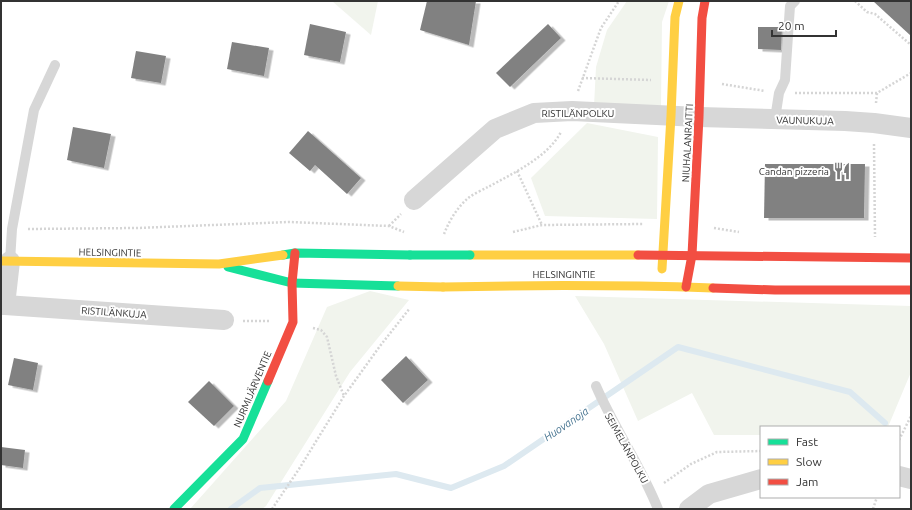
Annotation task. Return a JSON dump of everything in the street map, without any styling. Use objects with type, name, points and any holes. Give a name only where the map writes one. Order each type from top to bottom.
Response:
[{"type":"street","name":"NIUHALANRAITTI","points":[[661,286],[673,80],[675,18],[679,1]]},
{"type":"street","name":"NIUHALANRAITTI","points":[[686,287],[692,255],[700,117],[702,18],[705,1]]},
{"type":"street","name":"RISTILÄNPOLKU","points":[[414,200],[495,129],[534,113],[572,111],[700,117]]},
{"type":"street","name":"VAUNUKUJA","points":[[700,117],[874,123],[911,128]]},
{"type":"street","name":"HELSINGINTIE","points":[[5,261],[219,264],[295,253],[410,255],[692,255],[911,258]]},
{"type":"street","name":"NURMIJÄRVENTIE","points":[[174,509],[242,439],[293,322],[292,283],[295,253]]},
{"type":"street","name":"RISTILÄNKUJA","points":[[5,261],[3,305],[224,320]]},
{"type":"street","name":"HELSINGINTIE","points":[[219,264],[292,283],[443,287],[525,285],[661,286],[775,290],[911,290]]},
{"type":"street","points":[[900,476],[911,479]]},
{"type":"street","points":[[689,509],[709,494],[760,479]]},
{"type":"lane","points":[[775,119],[779,93],[785,80],[790,6],[795,1]]},
{"type":"lane","points":[[5,261],[34,110],[55,64]]},
{"type":"lane","name":"SEIMELÄNPOLKU","points":[[596,386],[607,411],[652,493],[658,509]]},
{"type":"path","points":[[443,235],[449,221],[468,198],[517,171],[546,151],[558,138],[572,111],[582,78],[601,28],[619,1]]},
{"type":"path","points":[[855,1],[867,12],[875,14],[911,45]]},
{"type":"path","points":[[701,81],[779,93],[877,93],[911,74]]},
{"type":"path","points":[[582,78],[673,80]]},
{"type":"path","points":[[875,237],[874,123],[877,93]]},
{"type":"path","points":[[517,171],[542,225]]},
{"type":"path","points":[[12,229],[137,228],[289,222],[389,226],[406,233]]},
{"type":"path","points":[[272,509],[299,469],[344,396],[413,303]]},
{"type":"path","points":[[900,438],[911,416]]},
{"type":"path","points":[[652,493],[691,464],[717,452],[760,451]]},
{"type":"path","points":[[873,509],[877,498]]},
{"type":"shaded area","points":[[332,1],[378,1],[371,35]]},
{"type":"shaded area","points":[[627,1],[669,1],[662,22],[661,106],[594,106],[596,67],[607,30]]},
{"type":"shaded area","points":[[587,123],[658,137],[657,219],[545,216],[531,178]]},
{"type":"shaded area","points":[[370,291],[409,300],[350,372],[266,506],[262,509],[190,509],[286,401],[327,307]]},
{"type":"shaded area","points":[[575,296],[911,306],[911,372],[888,426],[760,426],[760,435],[714,435],[692,393],[638,421],[604,344]]},
{"type":"building","points":[[427,1],[476,1],[469,45],[420,30]]},
{"type":"building","points":[[873,1],[911,1],[911,36]]},
{"type":"building","points":[[310,24],[346,32],[340,62],[304,55]]},
{"type":"building","points":[[548,24],[561,38],[510,87],[496,73]]},
{"type":"building","points":[[758,27],[782,27],[781,50],[758,49]]},
{"type":"building","points":[[232,42],[269,48],[264,76],[227,69]]},
{"type":"building","points":[[136,51],[166,56],[161,83],[131,78]]},
{"type":"building","points":[[73,127],[111,134],[104,168],[67,160]]},
{"type":"building","points":[[308,131],[361,178],[347,194],[315,165],[310,171],[289,153]]},
{"type":"building","points":[[765,164],[865,164],[864,218],[764,218]]},
{"type":"building","points":[[406,356],[428,380],[403,403],[381,380]]},
{"type":"building","points":[[14,358],[38,363],[33,390],[8,385]]},
{"type":"building","points":[[209,381],[234,406],[214,426],[188,402]]},
{"type":"building","points":[[1,447],[25,450],[23,468],[1,465]]},
{"type":"waterway","name":"Huovanoja","points":[[231,509],[260,488],[396,474],[451,488],[504,466],[678,347],[850,392],[885,423]]},
{"type":"traffic: fast","points":[[283,255],[295,253],[410,255]]},
{"type":"traffic: fast","points":[[410,255],[470,255]]},
{"type":"traffic: fast","points":[[228,267],[292,283],[398,286]]},
{"type":"traffic: fast","points":[[174,509],[243,439],[268,381]]},
{"type":"traffic: slow","points":[[662,269],[675,17],[679,1]]},
{"type":"traffic: slow","points":[[1,261],[219,264],[283,255]]},
{"type":"traffic: slow","points":[[470,255],[638,255]]},
{"type":"traffic: slow","points":[[398,286],[443,287]]},
{"type":"traffic: slow","points":[[443,287],[646,286],[713,288]]},
{"type":"traffic: jam","points":[[686,287],[692,255],[702,18],[705,1]]},
{"type":"traffic: jam","points":[[268,381],[293,322],[292,283],[295,253]]},
{"type":"traffic: jam","points":[[638,255],[911,258]]},
{"type":"traffic: jam","points":[[713,288],[775,290],[911,290]]},
{"type":"place","name":"Candan pizzeria","points":[[842,171]]}]
